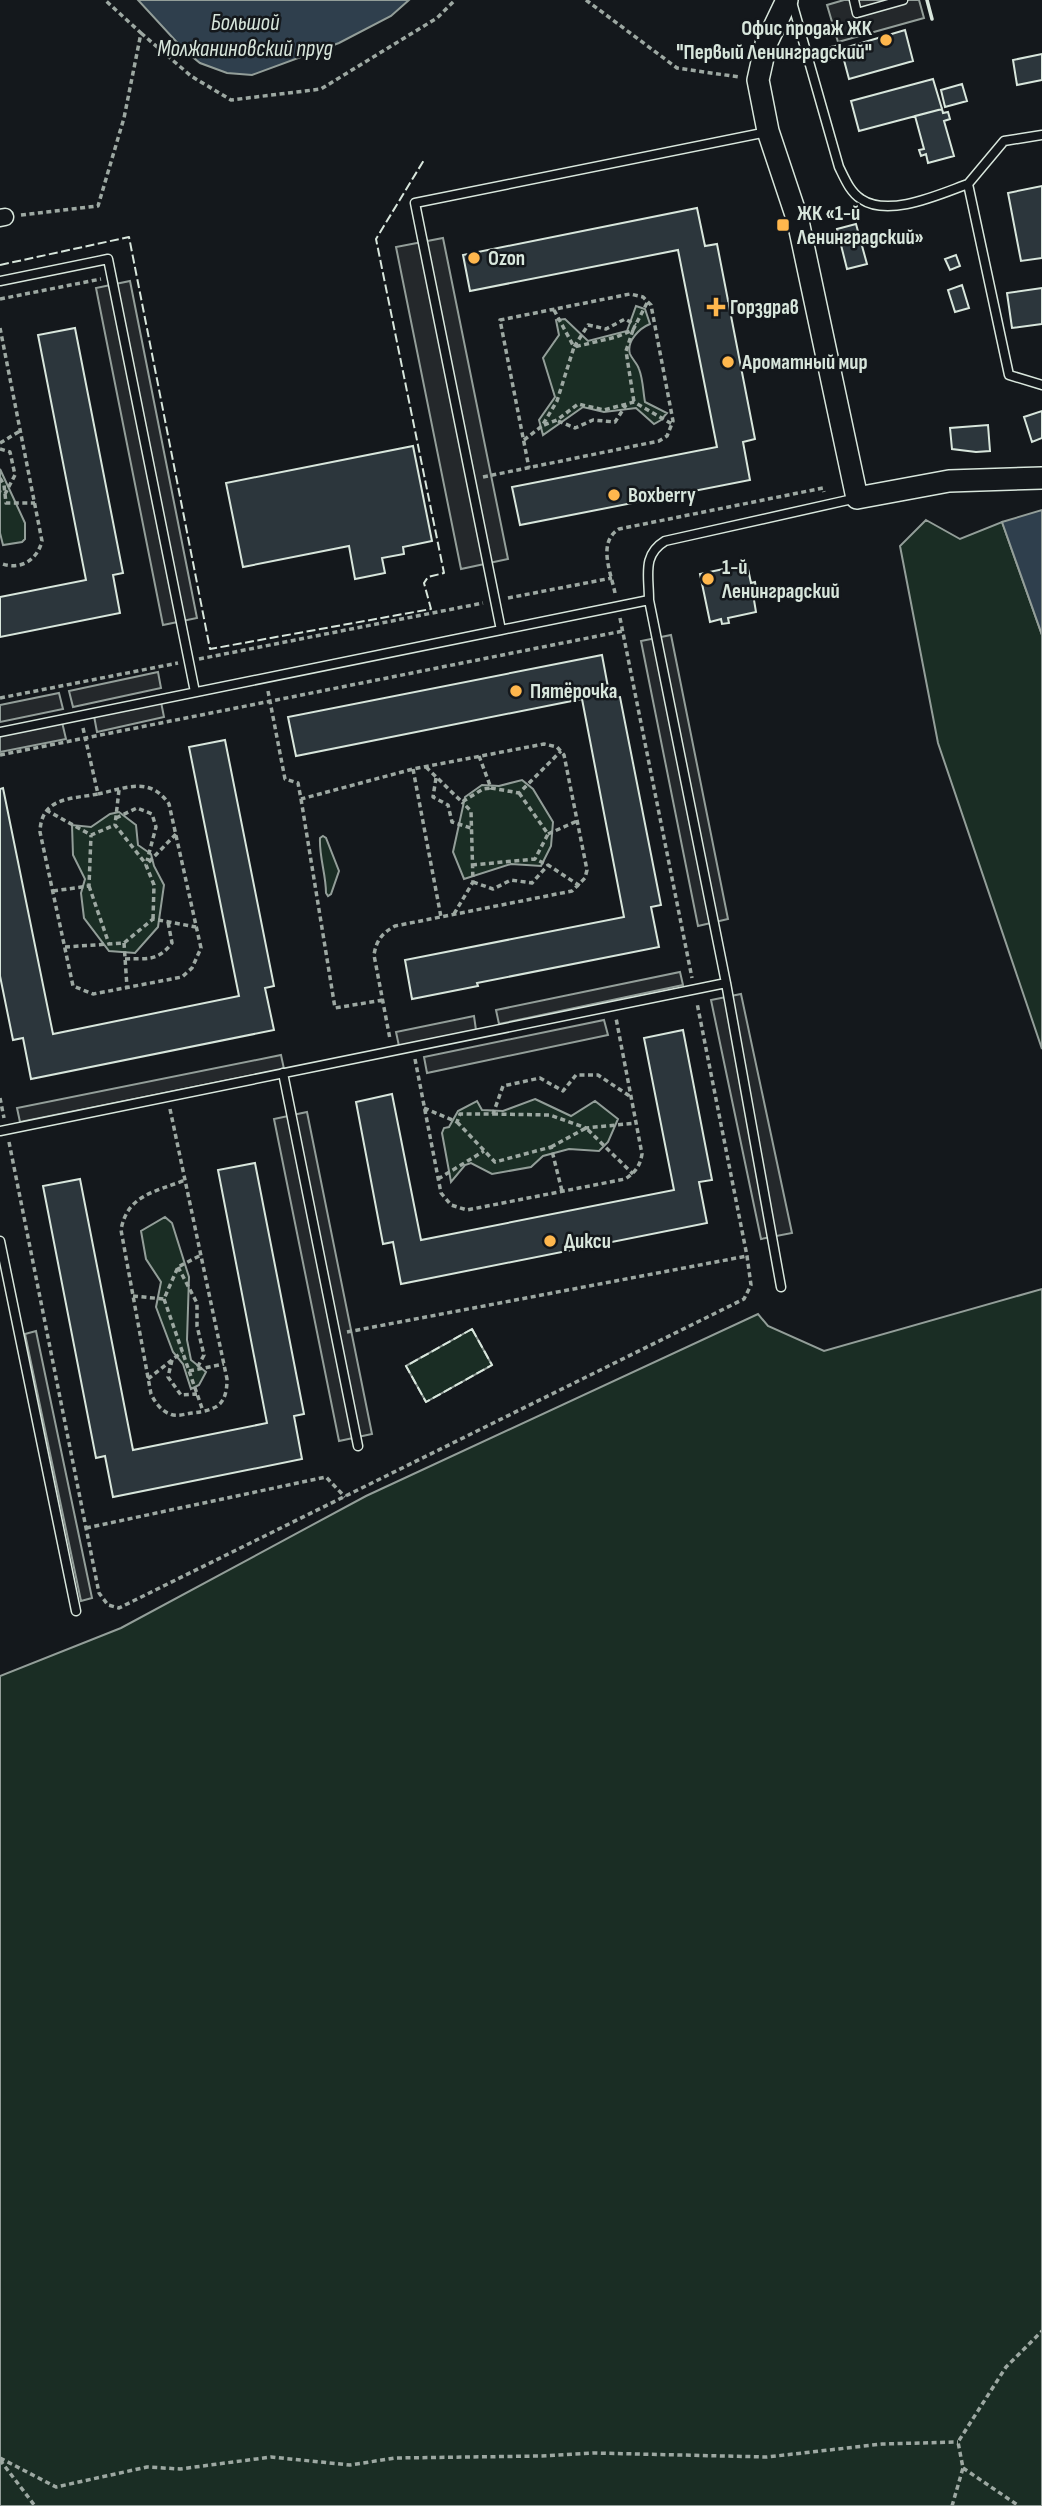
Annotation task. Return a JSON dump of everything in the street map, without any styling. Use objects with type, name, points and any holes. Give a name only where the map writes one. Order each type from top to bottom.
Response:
[{"type":"street","points":[[789,0],[766,44],[758,79],[768,131],[798,221],[857,498],[949,481],[1042,478]]},
{"type":"lane","points":[[789,0],[839,167],[848,185],[862,200],[882,206],[903,205],[968,184],[1004,141],[1042,135]]},
{"type":"lane","points":[[854,0],[857,13],[902,0]]},
{"type":"lane","points":[[501,630],[415,203],[768,131]]},
{"type":"lane","points":[[968,184],[1009,375],[1042,385]]},
{"type":"lane","points":[[0,281],[108,259],[195,692]]},
{"type":"lane","points":[[781,1287],[726,983],[649,600],[650,555],[654,548],[666,541],[857,498]]},
{"type":"lane","points":[[0,732],[649,600]]},
{"type":"lane","points":[[3,1130],[726,983]]},
{"type":"lane","points":[[283,1073],[358,1446]]},
{"type":"lane","points":[[0,1241],[76,1611]]},
{"type":"path","points":[[105,0],[191,76],[231,100],[321,89],[437,18],[455,0]]},
{"type":"path","points":[[586,0],[677,68],[758,79]]},
{"type":"path","points":[[3,217],[98,206],[124,118],[141,33]]},
{"type":"path","points":[[0,299],[112,276]]},
{"type":"path","points":[[471,480],[529,468],[659,441],[667,436],[672,425],[648,301],[630,294],[500,320],[529,468]]},
{"type":"path","points":[[634,402],[626,351],[648,301]]},
{"type":"path","points":[[553,309],[574,347]]},
{"type":"path","points":[[524,440],[541,426],[557,401],[574,347],[588,326],[606,329],[625,319],[636,325]]},
{"type":"path","points":[[0,328],[3,356],[42,541],[40,548],[27,563],[18,566],[0,563]]},
{"type":"path","points":[[574,347],[633,330]]},
{"type":"path","points":[[541,426],[557,420],[578,404],[604,410],[634,402],[672,425]]},
{"type":"path","points":[[557,420],[575,428],[593,420],[615,422],[627,404]]},
{"type":"path","points":[[0,443],[20,430]]},
{"type":"path","points":[[0,449],[10,452],[15,475],[2,493]]},
{"type":"path","points":[[0,478],[6,503]]},
{"type":"path","points":[[0,1098],[3,1130],[99,1593],[108,1605],[119,1608],[741,1301],[751,1285],[747,1256],[607,544],[612,533],[619,529],[823,488],[826,505]]},
{"type":"path","points":[[0,503],[35,503]]},
{"type":"path","points":[[0,698],[612,578]]},
{"type":"path","points":[[0,755],[623,631]]},
{"type":"path","points":[[265,678],[285,779],[298,783],[335,1008],[383,1000]]},
{"type":"path","points":[[80,716],[98,794]]},
{"type":"path","points":[[301,799],[413,769],[544,744],[551,744],[564,755],[587,870],[585,878],[580,886],[572,891],[394,926],[382,936],[374,955],[393,1051]]},
{"type":"path","points":[[519,793],[561,751]]},
{"type":"path","points":[[479,756],[491,788]]},
{"type":"path","points":[[426,767],[471,811],[473,882],[453,915]]},
{"type":"path","points":[[413,769],[441,917]]},
{"type":"path","points":[[436,777],[433,797],[448,805],[452,822],[471,828]]},
{"type":"path","points":[[144,785],[164,795],[169,804],[201,948],[191,968],[182,977],[93,994],[73,986],[40,832],[42,816],[46,810],[61,801],[119,790],[144,785]]},
{"type":"path","points":[[462,802],[483,789],[519,793],[548,834]]},
{"type":"path","points":[[65,947],[124,943],[153,919],[154,885],[146,864],[115,825],[119,790]]},
{"type":"path","points":[[116,818],[137,807],[152,814],[156,827],[146,864]]},
{"type":"path","points":[[46,810],[91,835]]},
{"type":"path","points":[[535,859],[548,834],[577,821]]},
{"type":"path","points":[[91,835],[115,825]]},
{"type":"path","points":[[146,864],[176,834]]},
{"type":"path","points":[[91,835],[89,886],[109,944]]},
{"type":"path","points":[[472,865],[535,859],[580,886]]},
{"type":"path","points":[[473,882],[493,889],[511,880],[532,883],[548,865]]},
{"type":"path","points":[[53,891],[89,886]]},
{"type":"path","points":[[153,919],[196,927]]},
{"type":"path","points":[[125,959],[156,958],[164,954],[172,943],[168,922]]},
{"type":"path","points":[[124,943],[127,987]]},
{"type":"path","points":[[413,1047],[441,1193],[459,1209],[467,1210],[625,1179],[639,1166],[642,1154],[613,1006]]},
{"type":"path","points":[[492,1114],[503,1086],[540,1077],[563,1090],[576,1075],[598,1075],[631,1097]]},
{"type":"path","points":[[168,1097],[224,1364],[227,1391],[221,1403],[211,1410],[172,1416],[151,1394],[121,1230],[123,1216],[134,1201],[185,1180]]},
{"type":"path","points":[[424,1108],[457,1122],[495,1162],[551,1147],[586,1128],[636,1123]]},
{"type":"path","points":[[457,1122],[460,1114],[550,1115],[586,1128],[633,1174]]},
{"type":"path","points":[[551,1147],[562,1191]]},
{"type":"path","points":[[438,1179],[484,1151]]},
{"type":"path","points":[[201,1255],[178,1267],[164,1300],[203,1411]]},
{"type":"path","points":[[335,1334],[747,1256]]},
{"type":"path","points":[[178,1267],[197,1303],[197,1326],[204,1354],[196,1370]]},
{"type":"path","points":[[133,1296],[164,1300]]},
{"type":"path","points":[[148,1379],[183,1352]]},
{"type":"path","points":[[172,1360],[168,1377],[181,1395],[197,1394]]},
{"type":"path","points":[[189,1371],[224,1364]]},
{"type":"path","points":[[86,1528],[326,1477],[345,1497]]},
{"type":"path","points":[[952,2506],[963,2469],[957,2442],[1006,2367],[1042,2331]]},
{"type":"path","points":[[0,2459],[56,2487],[147,2467],[180,2469],[271,2457],[350,2465],[395,2458],[542,2456],[594,2452],[768,2458],[882,2444],[957,2442]]},
{"type":"path","points":[[0,2459],[35,2506]]},
{"type":"path","points":[[963,2469],[1019,2506]]},
{"type":"green space","points":[[636,306],[645,309],[650,324],[635,336],[630,344],[630,354],[640,373],[645,402],[667,413],[654,424],[636,408],[604,412],[583,407],[543,435],[539,420],[555,397],[543,358],[559,335],[556,320],[565,319],[588,341],[627,331]]},
{"type":"green space","points":[[0,469],[25,523],[25,539],[22,542],[3,545],[0,533]]},
{"type":"green space","points":[[926,520],[960,539],[1002,522],[1042,635],[1042,1049],[938,743],[900,546]]},
{"type":"green space","points":[[522,780],[533,789],[553,822],[551,846],[541,866],[511,864],[464,879],[453,852],[465,797],[482,785],[499,786]]},
{"type":"green space","points":[[119,812],[136,825],[138,845],[151,854],[164,885],[158,927],[135,953],[109,951],[84,918],[81,893],[85,879],[73,855],[72,825],[91,827],[110,814]]},
{"type":"green space","points":[[323,836],[339,871],[328,896],[321,852],[320,838]]},
{"type":"green space","points":[[535,1099],[571,1116],[595,1101],[618,1119],[608,1142],[599,1151],[569,1149],[543,1156],[531,1167],[492,1174],[471,1163],[465,1165],[451,1182],[442,1133],[444,1128],[449,1127],[458,1111],[477,1101],[482,1110],[503,1111]]},
{"type":"green space","points":[[165,1217],[172,1223],[189,1277],[187,1340],[191,1360],[206,1372],[199,1385],[191,1389],[183,1364],[173,1352],[156,1307],[161,1282],[146,1259],[141,1231]]},
{"type":"green space","points":[[1042,1289],[1042,2506],[0,2506],[0,1676],[121,1628],[366,1496],[758,1314],[768,1326],[824,1351]]},
{"type":"green space","points":[[472,1329],[492,1365],[426,1402],[406,1366]]},
{"type":"shaded area","points":[[844,0],[919,0],[924,18],[838,42],[827,5]]},
{"type":"shaded area","points":[[443,238],[508,559],[461,569],[396,247]]},
{"type":"shaded area","points":[[130,281],[197,618],[163,625],[96,288]]},
{"type":"shaded area","points":[[671,635],[728,919],[698,926],[641,641]]},
{"type":"shaded area","points":[[158,672],[161,688],[73,707],[69,691]]},
{"type":"shaded area","points":[[59,693],[63,709],[0,722],[0,705]]},
{"type":"shaded area","points":[[161,702],[164,717],[97,732],[94,716]]},
{"type":"shaded area","points":[[62,722],[66,739],[0,752],[0,735]]},
{"type":"shaded area","points":[[680,972],[683,985],[499,1024],[496,1010]]},
{"type":"shaded area","points":[[741,994],[792,1233],[761,1239],[711,1000]]},
{"type":"shaded area","points":[[474,1016],[476,1030],[399,1046],[396,1032]]},
{"type":"shaded area","points":[[604,1020],[608,1035],[427,1073],[424,1057]]},
{"type":"shaded area","points":[[281,1055],[284,1069],[20,1122],[17,1108]]},
{"type":"shaded area","points":[[307,1112],[372,1434],[339,1441],[274,1119]]},
{"type":"shaded area","points":[[36,1331],[92,1598],[81,1601],[25,1334]]},
{"type":"water","name":"Большой Молжаниновский пруд","points":[[138,0],[409,0],[391,16],[339,43],[252,75],[227,73],[200,63],[184,50]]},
{"type":"water","points":[[1042,510],[1042,635],[1002,522]]},
{"type":"building","points":[[905,30],[913,61],[849,79],[841,49]]},
{"type":"building","points":[[835,46],[838,57],[826,61],[823,49]]},
{"type":"building","points":[[1042,54],[1042,80],[1017,85],[1013,60]]},
{"type":"building","points":[[933,79],[942,109],[859,131],[851,101]]},
{"type":"building","points":[[962,84],[967,101],[945,107],[941,90]]},
{"type":"building","points":[[942,109],[943,113],[948,112],[950,119],[944,121],[954,156],[928,163],[926,154],[921,156],[919,150],[924,149],[915,116]]},
{"type":"building","points":[[1042,186],[1042,258],[1021,261],[1008,193]]},
{"type":"building","points":[[697,208],[705,246],[717,244],[755,439],[743,442],[750,480],[520,525],[512,487],[717,447],[678,250],[470,291],[463,255]]},
{"type":"building","points":[[856,224],[867,264],[847,269],[837,229]]},
{"type":"building","points":[[956,255],[960,266],[950,270],[945,259]]},
{"type":"building","points":[[962,285],[969,308],[955,312],[948,290]]},
{"type":"building","points":[[1042,288],[1042,324],[1012,328],[1007,293]]},
{"type":"building","points":[[75,328],[123,573],[113,575],[120,613],[0,637],[0,597],[86,580],[38,335]]},
{"type":"building","points":[[1042,411],[1042,438],[1032,442],[1024,417]]},
{"type":"building","points":[[988,425],[990,451],[952,449],[950,428]]},
{"type":"building","points":[[413,446],[432,541],[403,547],[404,554],[382,558],[385,573],[355,579],[349,546],[243,567],[226,483]]},
{"type":"building","points":[[747,564],[751,583],[755,582],[757,593],[753,594],[756,612],[728,618],[729,623],[722,624],[721,619],[710,622],[700,574]]},
{"type":"building","points":[[602,655],[610,698],[620,697],[661,905],[651,907],[659,947],[477,983],[478,986],[412,999],[405,960],[624,917],[582,699],[296,756],[288,717]]},
{"type":"building","points":[[225,740],[274,986],[265,988],[274,1030],[31,1079],[23,1038],[13,1040],[0,976],[0,789],[3,788],[53,1034],[239,996],[189,747]]},
{"type":"building","points":[[683,1030],[712,1180],[699,1182],[707,1223],[401,1284],[393,1242],[383,1244],[356,1102],[392,1094],[421,1240],[674,1190],[644,1038]]},
{"type":"building","points":[[255,1163],[304,1414],[294,1416],[302,1459],[113,1497],[105,1456],[96,1458],[43,1186],[80,1179],[133,1450],[267,1423],[218,1170]]},
{"type":"fence","points":[[0,265],[129,237],[210,649],[431,609],[424,583],[428,577],[444,573],[376,239],[424,160]]},
{"type":"fence","points":[[472,1329],[492,1365],[426,1402],[406,1366],[472,1329]]},
{"type":"wall","points":[[927,0],[932,19]]},
{"type":"place","name":"Офис продаж ЖК \"Первый Ленинградский\"","points":[[886,40]]},
{"type":"place","name":"ЖК «1-й Ленинградский»","points":[[783,225]]},
{"type":"place","name":"Ozon","points":[[474,258]]},
{"type":"place","name":"Горздрав","points":[[716,307]]},
{"type":"place","name":"Ароматный мир","points":[[728,362]]},
{"type":"place","name":"Boxberry","points":[[614,495]]},
{"type":"place","name":"1-й Ленинградский","points":[[708,579]]},
{"type":"place","name":"Пятёрочка","points":[[516,691]]},
{"type":"place","name":"Дикси","points":[[550,1241]]}]
